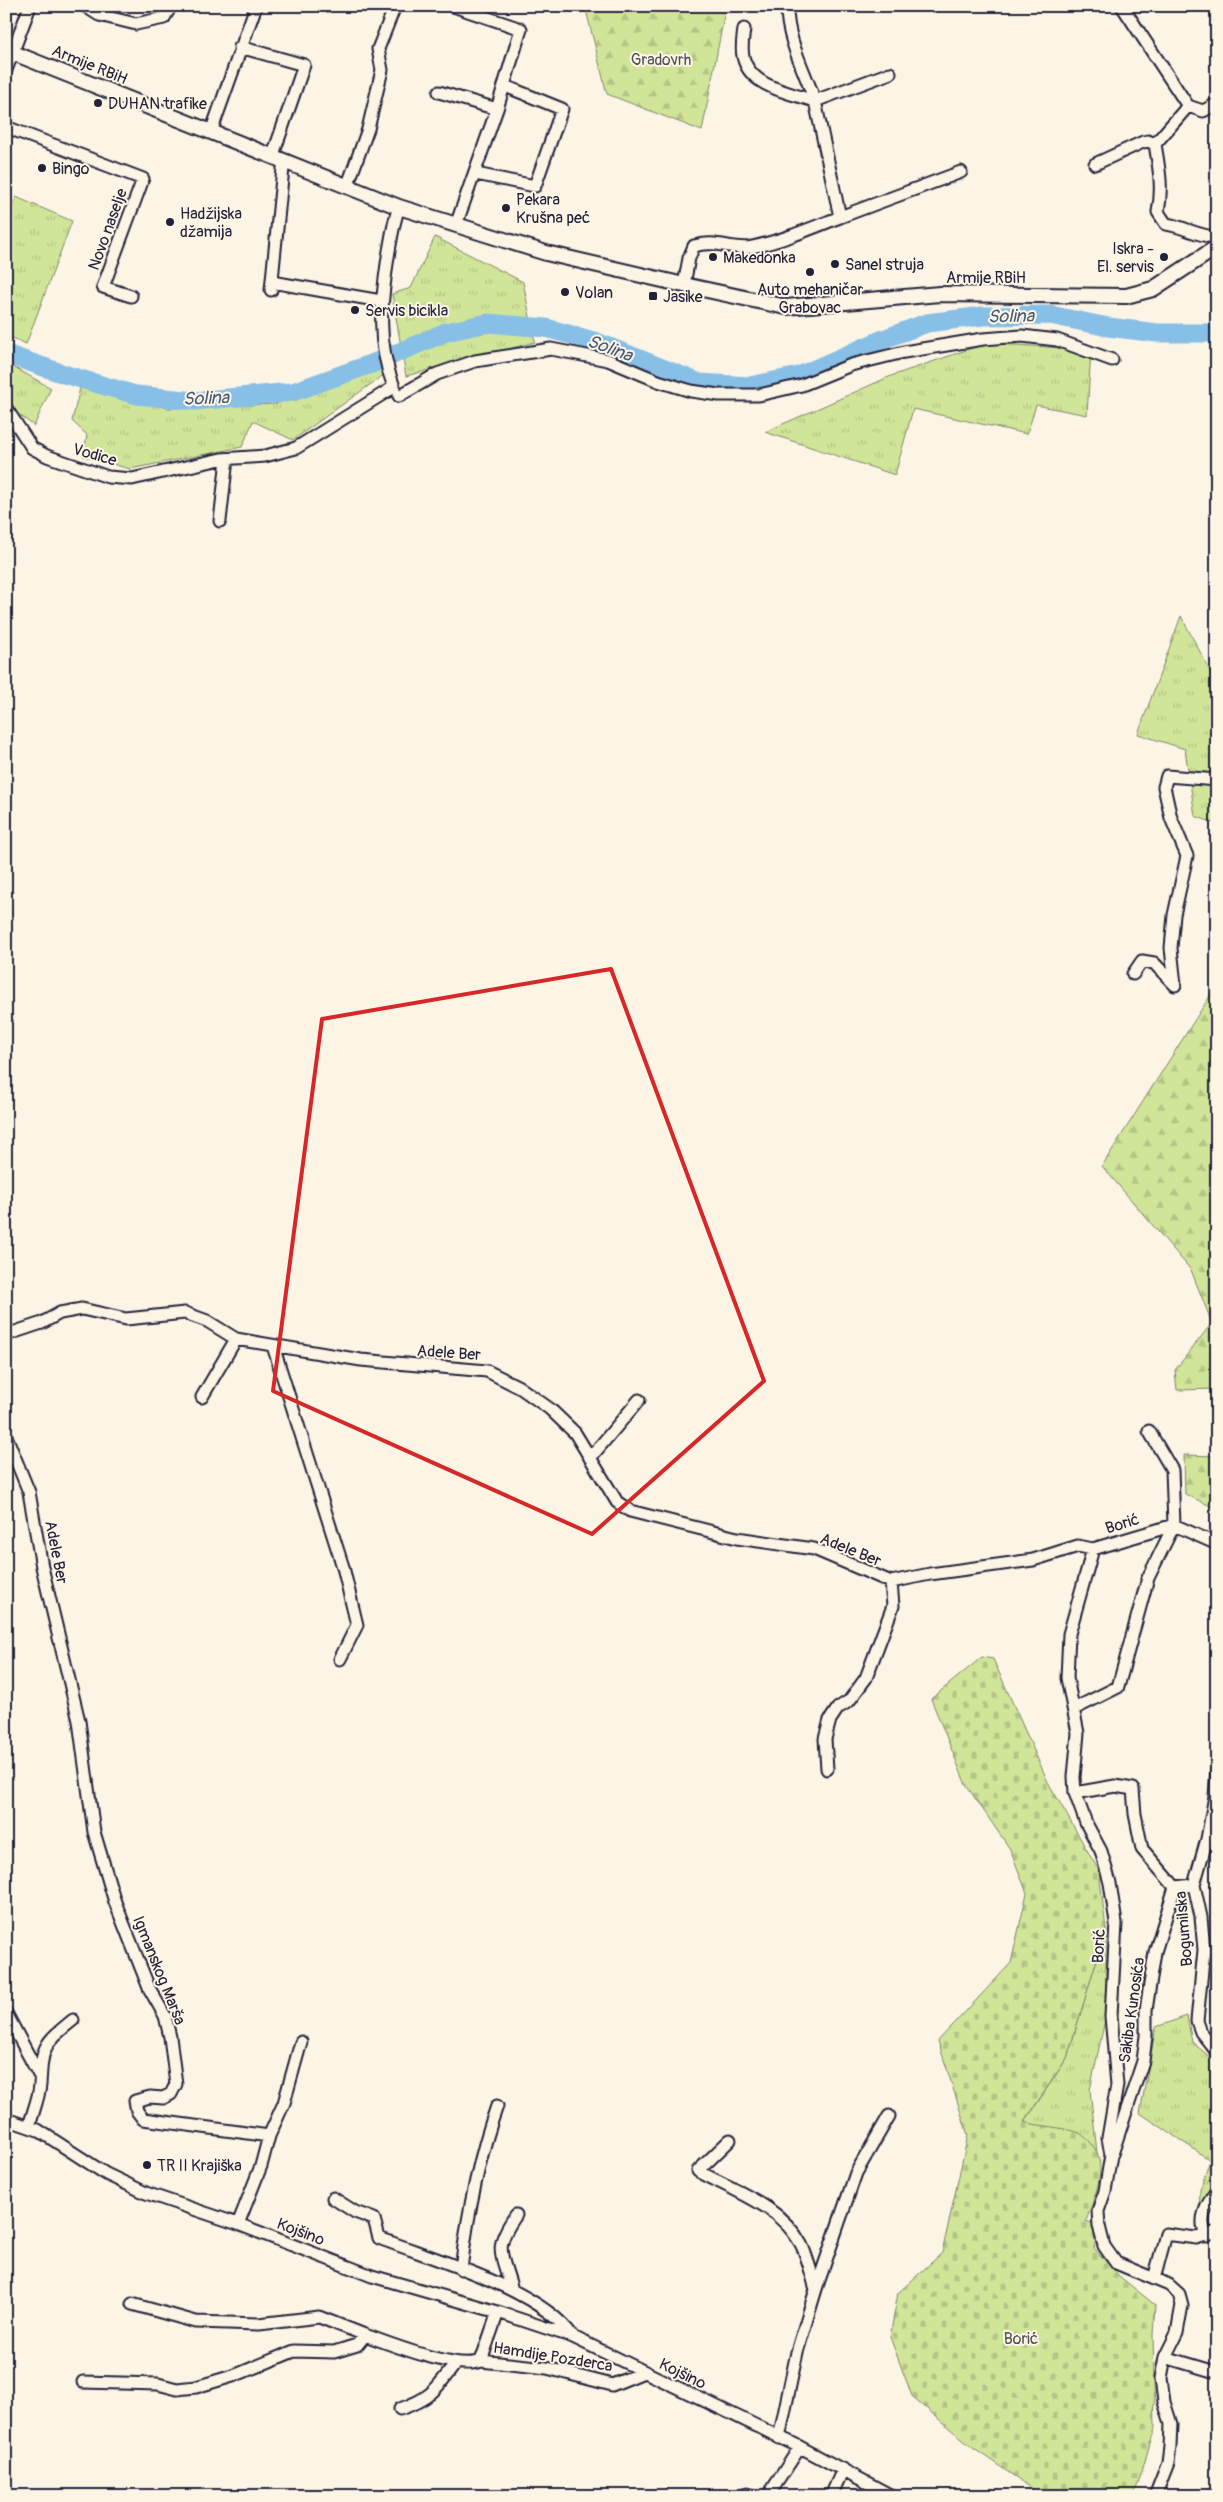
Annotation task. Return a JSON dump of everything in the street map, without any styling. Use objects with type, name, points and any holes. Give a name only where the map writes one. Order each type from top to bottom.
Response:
[{"type":"main road","name":"Armije RBiH","points":[[9,51],[399,207],[546,253],[786,307],[940,294],[1126,296],[1153,289],[1217,247]]},
{"type":"street","points":[[6,70],[9,51],[30,6]]},
{"type":"street","points":[[85,6],[99,15],[136,24],[164,18],[171,6]]},
{"type":"street","points":[[211,132],[256,6]]},
{"type":"street","points":[[347,187],[368,129],[382,70],[378,49],[395,6]]},
{"type":"street","points":[[453,6],[521,29],[505,86],[476,174],[456,225]]},
{"type":"street","points":[[787,6],[787,17],[792,35],[815,101],[840,217]]},
{"type":"street","points":[[1122,6],[1188,106],[1203,111],[1217,104]]},
{"type":"street","points":[[744,29],[742,56],[750,71],[765,84],[815,101],[890,73]]},
{"type":"street","points":[[240,47],[304,65],[273,155]]},
{"type":"street","points":[[476,174],[535,186],[562,109],[505,86]]},
{"type":"street","points":[[439,92],[497,109]]},
{"type":"street","points":[[1154,144],[1188,106]]},
{"type":"street","name":"Novo naselje","points":[[6,128],[143,179],[103,287],[131,296]]},
{"type":"street","points":[[1095,164],[1142,142],[1148,141],[1154,144]]},
{"type":"street","points":[[1154,144],[1162,195],[1158,212],[1166,224],[1178,225],[1208,237],[1217,237]]},
{"type":"street","points":[[287,161],[284,168],[271,286],[381,301]]},
{"type":"street","points":[[684,285],[689,258],[694,246],[703,243],[749,248],[806,231],[961,172]]},
{"type":"street","points":[[395,387],[381,340],[381,301],[392,230],[399,207]]},
{"type":"street","name":"Vodice","points":[[6,408],[32,448],[46,456],[108,477],[132,479],[227,459],[265,456],[296,448],[395,387],[475,360],[551,349],[608,360],[658,381],[691,391],[719,395],[759,395],[802,385],[859,363],[904,352],[983,339],[1022,336],[1057,340],[1112,360]]},
{"type":"street","points":[[220,521],[227,459]]},
{"type":"street","points":[[1133,974],[1142,961],[1154,963],[1175,986],[1172,948],[1174,915],[1187,856],[1171,818],[1164,787],[1167,776],[1217,780]]},
{"type":"street","name":"Adele Ber","points":[[6,1335],[42,1322],[60,1313],[82,1308],[126,1319],[185,1313],[207,1321],[236,1340],[361,1360],[487,1371],[519,1387],[550,1409],[575,1433],[617,1502],[630,1511],[737,1538],[814,1549],[891,1582],[930,1574],[1033,1560],[1078,1546],[1093,1549]]},
{"type":"street","points":[[202,1396],[236,1340]]},
{"type":"street","points":[[273,1346],[343,1567],[357,1624],[340,1659]]},
{"type":"street","points":[[590,1458],[639,1400]]},
{"type":"street","points":[[1074,1709],[1118,1687],[1148,1578],[1174,1525],[1172,1470],[1149,1431]]},
{"type":"street","name":"Adele Ber","points":[[6,1436],[29,1492],[42,1567],[69,1677]]},
{"type":"street","points":[[1174,1525],[1217,1544]]},
{"type":"street","name":"Borić","points":[[1155,2496],[1168,2463],[1170,2448],[1171,2424],[1164,2402],[1161,2378],[1165,2357],[1178,2332],[1182,2304],[1180,2294],[1168,2284],[1116,2262],[1104,2246],[1098,2211],[1105,2191],[1111,2155],[1108,2138],[1117,2085],[1111,2016],[1116,1923],[1110,1883],[1100,1851],[1086,1824],[1075,1793],[1074,1777],[1078,1732],[1067,1678],[1069,1634],[1093,1549],[1174,1525]]},
{"type":"street","name":"Adele Ber","points":[[827,1769],[825,1739],[830,1720],[838,1708],[849,1701],[866,1678],[893,1606],[891,1582]]},
{"type":"street","name":"Igmanskog Marša","points":[[69,1677],[79,1721],[94,1832],[115,1902],[149,1988],[165,2016],[170,2037],[176,2084],[171,2094],[164,2098],[150,2097],[135,2101],[136,2111],[143,2119],[159,2123],[225,2129],[269,2136]]},
{"type":"street","name":"Bogumilska","points":[[1217,1769],[1216,1796],[1207,1839],[1194,1885],[1201,1916],[1204,1950],[1197,2021],[1202,2032],[1217,2052]]},
{"type":"street","points":[[1075,1793],[1114,1786],[1134,1789],[1135,1814],[1142,1848],[1175,1887],[1194,1885]]},
{"type":"street","name":"Sakiba Kunosića","points":[[1111,2155],[1143,2061],[1146,2036],[1146,2010],[1155,1952],[1175,1887]]},
{"type":"street","points":[[6,2012],[39,2075]]},
{"type":"street","points":[[29,2127],[40,2086],[39,2075],[42,2051],[52,2037],[73,2020]]},
{"type":"street","points":[[238,2224],[261,2166],[269,2136],[284,2103],[301,2042]]},
{"type":"street","points":[[461,2269],[473,2186],[482,2148],[497,2106]]},
{"type":"street","points":[[779,2438],[797,2352],[816,2289],[856,2172],[889,2116]]},
{"type":"street","name":"Kojšino","points":[[6,2118],[54,2139],[106,2174],[146,2193],[238,2224],[372,2276],[498,2312],[573,2337],[800,2447],[892,2496]]},
{"type":"street","points":[[730,2140],[698,2171],[752,2197],[788,2227],[801,2245],[816,2289]]},
{"type":"street","points":[[1212,2234],[1202,2229],[1203,2216],[1206,2205],[1217,2190]]},
{"type":"street","name":"Kojšino","points":[[333,2198],[355,2212],[374,2219],[379,2238],[512,2290],[564,2323],[573,2337]]},
{"type":"street","points":[[512,2290],[499,2245],[504,2232],[516,2215]]},
{"type":"street","points":[[1154,2279],[1166,2234],[1196,2238],[1212,2234]]},
{"type":"street","name":"Hamdije Pozderca","points":[[132,2304],[196,2322],[259,2324],[320,2317],[365,2336],[456,2364],[475,2364],[480,2361],[547,2368],[612,2385],[644,2372]]},
{"type":"street","points":[[480,2361],[498,2312]]},
{"type":"street","points":[[83,2382],[158,2384],[177,2388],[196,2387],[236,2375],[294,2351],[334,2352],[357,2345],[365,2336]]},
{"type":"street","points":[[1165,2357],[1212,2371],[1217,2370]]},
{"type":"street","points":[[400,2408],[418,2402],[434,2393],[456,2364]]},
{"type":"street","points":[[768,2496],[800,2447]]},
{"type":"street","points":[[831,2496],[843,2469]]},
{"type":"street","points":[[741,2496],[753,2496]]},
{"type":"highlighted area","points":[[611,969],[764,1381],[592,1534],[273,1391],[322,1019]]},
{"type":"green space","name":"Gradovrh","points":[[585,6],[726,6],[702,131],[607,94]]},
{"type":"green space","points":[[16,197],[72,221],[26,344],[6,335],[6,224]]},
{"type":"green space","points":[[435,237],[523,282],[535,342],[406,376],[392,294],[411,288]]},
{"type":"green space","points":[[987,343],[1091,350],[1087,415],[1036,405],[1027,434],[913,409],[895,475],[765,432],[891,376]]},
{"type":"green space","points":[[6,363],[51,388],[34,426],[6,405]]},
{"type":"green space","points":[[382,367],[385,374],[293,440],[253,421],[242,447],[130,469],[83,456],[87,435],[72,421],[80,388],[168,408],[275,404]]},
{"type":"green space","points":[[1181,616],[1217,684],[1217,824],[1195,816],[1185,749],[1138,734]]},
{"type":"green space","points":[[1217,985],[1217,1389],[1177,1390],[1175,1370],[1212,1323],[1191,1270],[1102,1166]]},
{"type":"green space","points":[[1184,1455],[1217,1456],[1217,1509],[1185,1494]]},
{"type":"green space","name":"Borić","points":[[982,1657],[993,1659],[1048,1782],[1099,1871],[1106,1929],[1067,2058],[1024,2122],[1076,2132],[1091,2143],[1097,2153],[1100,2164],[1098,2187],[1086,2221],[1099,2226],[1094,2248],[1119,2276],[1155,2305],[1153,2334],[1155,2428],[1134,2496],[1043,2496],[970,2446],[912,2396],[890,2337],[898,2293],[942,2253],[968,2135],[938,2041],[1011,1963],[1027,1893],[1010,1849],[966,1785],[931,1699]]},
{"type":"green space","points":[[1106,1929],[1106,2015],[1090,2090],[1097,2152],[1080,2133],[1024,2123],[1067,2058]]},
{"type":"green space","points":[[1187,2016],[1192,2042],[1217,2063],[1217,2115],[1213,2124],[1217,2128],[1217,2188],[1199,2213],[1200,2190],[1210,2160],[1140,2113],[1156,2027]]},
{"type":"waterway","name":"Solina","points":[[6,354],[67,375],[136,395],[195,401],[293,392],[374,363],[446,332],[488,323],[546,328],[597,342],[700,383],[750,386],[799,376],[881,340],[927,323],[983,316],[1050,315],[1108,327],[1157,333],[1217,333]]},
{"type":"place","name":"DUHAN trafike","points":[[98,103]]},
{"type":"place","name":"Bingo","points":[[42,168]]},
{"type":"place","name":"Pekara Krušna peć","points":[[506,208]]},
{"type":"place","name":"Hadžijska džamija","points":[[170,222]]},
{"type":"place","name":"Makedonka","points":[[713,257]]},
{"type":"place","name":"Iskra - El. servis","points":[[1164,257]]},
{"type":"place","name":"Sanel struja","points":[[835,264]]},
{"type":"place","name":"Auto mehaničar Grabovac","points":[[810,272]]},
{"type":"place","name":"Volan","points":[[565,292]]},
{"type":"place","name":"Jasike","points":[[653,296]]},
{"type":"place","name":"Servis bicikla","points":[[355,310]]},
{"type":"place","name":"TR II Krajiška","points":[[147,2165]]}]
